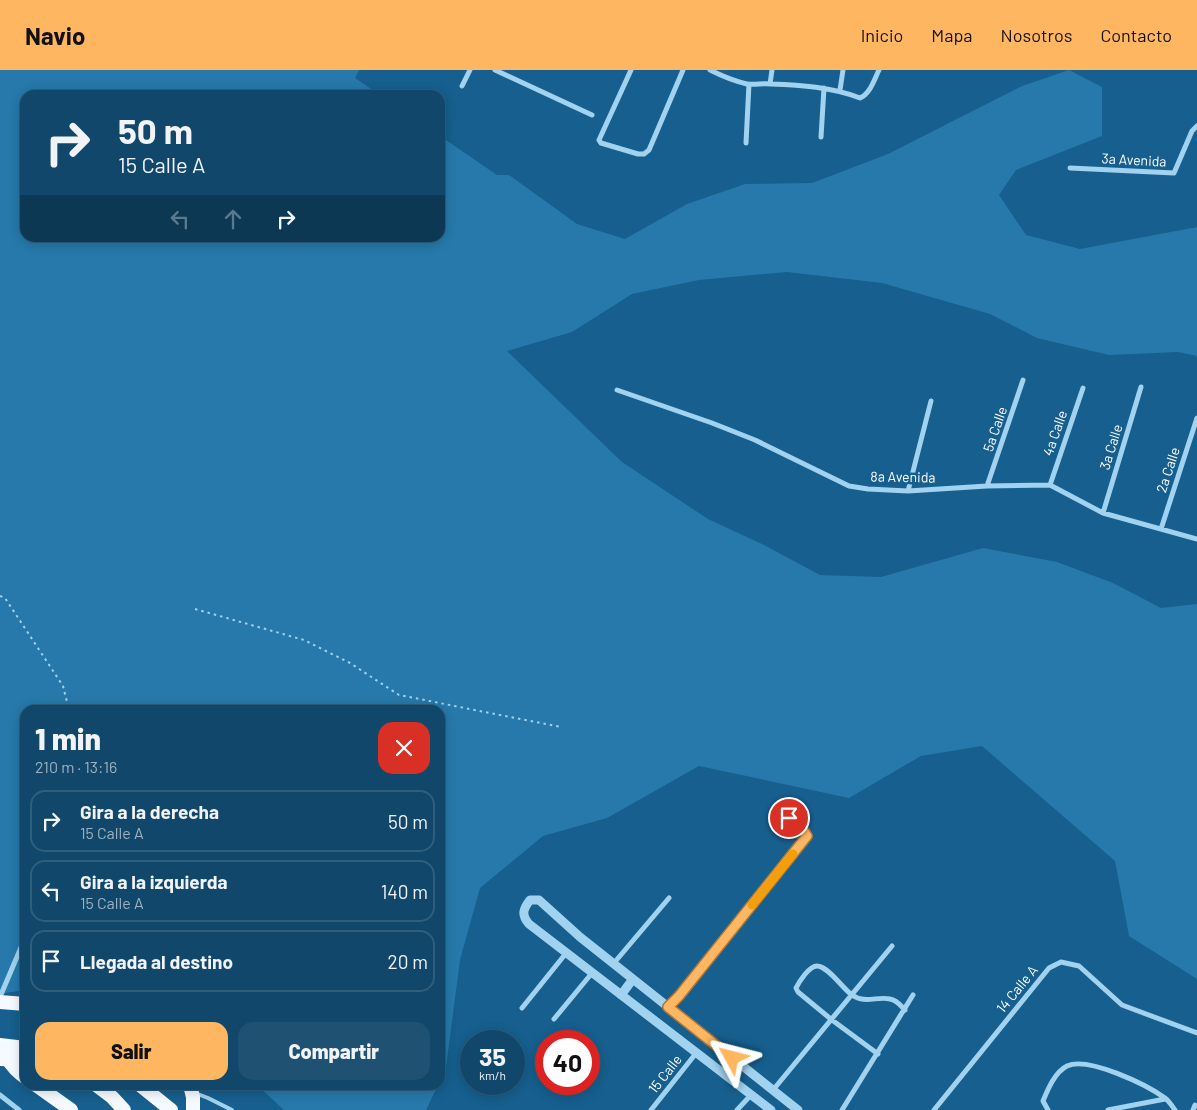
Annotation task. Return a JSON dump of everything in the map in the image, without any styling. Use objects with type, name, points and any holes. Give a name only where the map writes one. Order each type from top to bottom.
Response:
[{"type":"highway","points":[[0,1002],[20,1004]]},
{"type":"highway","points":[[0,1046],[20,1048]]},
{"type":"highway","points":[[0,1046],[5,1056],[20,1074]]},
{"type":"highway","points":[[0,1059],[20,1060]]},
{"type":"highway","points":[[43,1090],[71,1110]]},
{"type":"highway","points":[[103,1090],[124,1110]]},
{"type":"highway","points":[[146,1090],[171,1110]]},
{"type":"highway","points":[[191,1090],[192,1110]]},
{"type":"street","points":[[462,86],[470,70]]},
{"type":"street","points":[[495,70],[592,115]]},
{"type":"street","points":[[631,70],[599,140],[601,143],[644,154],[649,150],[683,70]]},
{"type":"street","points":[[710,70],[728,79],[749,84],[840,90],[860,98],[865,96],[879,70]]},
{"type":"street","points":[[770,84],[772,70]]},
{"type":"street","points":[[840,90],[843,70]]},
{"type":"street","points":[[746,143],[749,84]]},
{"type":"street","points":[[821,137],[824,88]]},
{"type":"street","name":"3a Avenida","points":[[1070,168],[1174,173],[1192,131],[1197,126]]},
{"type":"street","name":"5a Calle","points":[[987,486],[1024,380]]},
{"type":"street","name":"3a Calle","points":[[1103,513],[1141,387]]},
{"type":"street","name":"4a Calle","points":[[1050,485],[1083,388]]},
{"type":"street","name":"8a Avenida","points":[[617,390],[755,440],[849,486],[908,491],[987,486],[1050,485],[1103,513],[1197,539]]},
{"type":"street","points":[[908,491],[931,401]]},
{"type":"street","name":"2a Calle","points":[[1161,529],[1197,418]]},
{"type":"street","points":[[668,1007],[679,996],[807,836],[789,818]]},
{"type":"street","points":[[614,963],[669,898]]},
{"type":"street","points":[[771,1110],[529,924],[524,919],[524,907],[530,900],[539,900],[580,937],[798,1110]]},
{"type":"street","points":[[773,1090],[853,996],[892,946]]},
{"type":"street","points":[[522,1008],[567,952]]},
{"type":"street","points":[[0,997],[20,956]]},
{"type":"street","name":"14 Calle A","points":[[934,1110],[1049,968],[1061,962],[1079,966],[1122,1006],[1197,1033]]},
{"type":"street","points":[[878,1054],[832,1020],[798,992],[796,988],[807,973],[817,966],[823,968],[853,996],[863,1000],[889,998],[896,1001],[905,1010]]},
{"type":"street","points":[[554,1019],[592,972]]},
{"type":"street","points":[[621,995],[633,979]]},
{"type":"street","points":[[842,1110],[913,995]]},
{"type":"street","name":"15 Calle","points":[[652,1110],[697,1052]]},
{"type":"street","points":[[1048,1110],[1043,1101],[1049,1086],[1067,1066],[1080,1064],[1093,1065],[1122,1075],[1165,1099],[1175,1110]]},
{"type":"street","points":[[0,1095],[18,1110]]},
{"type":"street","points":[[737,1110],[750,1095]]},
{"type":"street","points":[[1108,1110],[1165,1099]]},
{"type":"street","points":[[1193,1110],[1195,1105],[1197,1106]]},
{"type":"lane","points":[[193,1090],[232,1110]]},
{"type":"path","points":[[0,596],[5,598],[63,686],[68,705]]},
{"type":"path","points":[[195,609],[304,640],[350,663],[399,695],[562,727]]},
{"type":"shaded area","points":[[0,70],[359,70],[355,78],[373,90],[20,90],[20,242],[445,242],[445,139],[497,175],[509,175],[577,224],[625,239],[687,204],[745,184],[812,183],[888,154],[1022,86],[1069,70],[1102,87],[1102,136],[1016,170],[999,195],[1026,235],[1080,249],[1197,227],[1197,356],[1178,352],[1109,355],[1037,338],[990,314],[882,283],[787,272],[699,280],[632,294],[572,332],[507,351],[622,462],[708,519],[764,545],[820,575],[881,577],[983,548],[1057,562],[1113,583],[1161,608],[1197,604],[1197,979],[1129,936],[1115,861],[982,746],[921,756],[849,798],[699,766],[607,818],[543,836],[480,888],[460,960],[445,1069],[445,705],[20,705],[20,991],[0,994]]},
{"type":"shaded area","points":[[262,1090],[436,1090],[426,1110],[284,1110]]},
{"type":"slow traffic","points":[[752,905],[793,854]]},
{"type":"route","points":[[732,1058],[668,1007],[679,996],[807,836],[789,818]]}]
